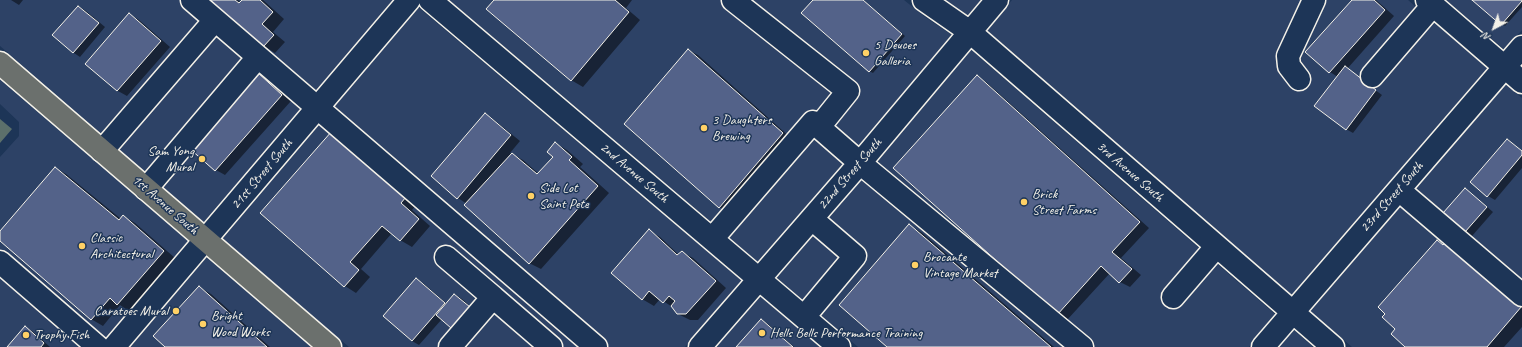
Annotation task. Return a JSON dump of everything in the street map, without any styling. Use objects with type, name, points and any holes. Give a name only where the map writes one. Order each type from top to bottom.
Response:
[{"type":"main road","name":"1st Avenue South","points":[[0,63],[330,347]]},
{"type":"street","points":[[192,0],[596,347]]},
{"type":"street","name":"21st Street South","points":[[114,347],[409,0]]},
{"type":"street","name":"2nd Avenue South","points":[[430,0],[839,347]]},
{"type":"street","points":[[712,239],[816,124],[848,91],[733,0]]},
{"type":"street","name":"3rd Avenue South","points":[[924,0],[970,32],[1333,347]]},
{"type":"street","name":"22nd Street South","points":[[700,347],[860,163],[997,0]]},
{"type":"street","points":[[1299,79],[1288,66],[1288,56],[1314,0]]},
{"type":"street","points":[[1372,76],[1430,2],[1522,82]]},
{"type":"street","points":[[102,151],[215,20]]},
{"type":"street","name":"23rd Street South","points":[[1263,347],[1522,47]]},
{"type":"street","points":[[146,189],[258,57]]},
{"type":"street","points":[[816,124],[860,163],[1082,347]]},
{"type":"street","points":[[1399,190],[1522,295]]},
{"type":"street","points":[[804,317],[855,256],[812,219]]},
{"type":"street","points":[[1173,297],[1216,247]]},
{"type":"street","points":[[446,257],[551,347],[571,326]]},
{"type":"street","points":[[0,262],[98,347]]},
{"type":"street","points":[[455,345],[493,297]]},
{"type":"shaded area","points":[[0,0],[394,0],[205,223],[0,46]]},
{"type":"shaded area","points":[[449,0],[904,0],[925,17],[952,35],[759,263]]},
{"type":"shaded area","points":[[945,0],[983,0],[969,16]]},
{"type":"shaded area","points":[[1012,0],[1408,0],[1488,69],[1292,296],[986,30]]},
{"type":"shaded area","points":[[1446,0],[1522,0],[1522,30],[1505,50]]},
{"type":"shaded area","points":[[418,7],[743,281],[685,347],[349,347],[222,238]]},
{"type":"shaded area","points":[[970,49],[1276,315],[1249,347],[858,347],[776,277]]},
{"type":"shaded area","points":[[0,80],[189,242],[99,347],[0,347],[0,157],[19,136],[19,122],[0,104]]},
{"type":"shaded area","points":[[1505,84],[1522,98],[1522,347],[1352,347],[1309,310]]},
{"type":"shaded area","points":[[206,257],[311,347],[128,347]]},
{"type":"shaded area","points":[[760,296],[820,347],[715,347]]},
{"type":"shaded area","points":[[1293,329],[1313,347],[1278,347]]},
{"type":"green space","points":[[0,119],[12,129],[0,143]]},
{"type":"building","points":[[210,0],[235,0],[239,3],[242,0],[260,0],[273,12],[262,24],[274,35],[263,47]]},
{"type":"building","points":[[494,0],[615,0],[629,12],[571,81],[486,9]]},
{"type":"building","name":"5 Deuces Galleria","points":[[813,0],[863,0],[902,34],[869,72],[801,13]]},
{"type":"building","points":[[1352,0],[1374,0],[1385,10],[1329,73],[1305,52]]},
{"type":"building","points":[[1472,0],[1522,0],[1522,1],[1501,25]]},
{"type":"building","points":[[78,6],[99,23],[73,53],[52,35]]},
{"type":"building","points":[[129,13],[161,41],[117,91],[85,64]]},
{"type":"building","name":"3 Daughters Brewing","points":[[688,49],[783,133],[719,208],[624,124]]},
{"type":"building","points":[[1345,66],[1376,90],[1346,130],[1314,106]]},
{"type":"building","points":[[256,71],[282,95],[215,171],[189,148]]},
{"type":"building","name":"Brick Street Farms","points":[[977,75],[1140,222],[1112,252],[1132,269],[1119,283],[1101,266],[1057,315],[893,168]]},
{"type":"building","points":[[485,113],[511,135],[457,199],[431,176]]},
{"type":"building","points":[[332,131],[406,197],[401,203],[419,219],[400,241],[382,226],[350,262],[359,270],[344,287],[260,213]]},
{"type":"building","points":[[1507,139],[1522,151],[1522,155],[1487,197],[1470,182]]},
{"type":"building","name":"Side Lot Saint Pete","points":[[555,142],[572,157],[569,160],[598,186],[529,264],[464,205],[512,153],[537,174],[553,157],[547,152]]},
{"type":"building","name":"Classic Architectural","points":[[55,167],[119,220],[123,215],[164,251],[117,305],[110,298],[91,320],[0,241],[0,231]]},
{"type":"building","points":[[1465,188],[1487,207],[1465,232],[1443,213]]},
{"type":"building","name":"Brocante Vintage Market","points":[[909,224],[1051,347],[887,347],[839,305]]},
{"type":"building","points":[[649,229],[677,255],[682,251],[716,281],[686,314],[677,314],[671,306],[675,301],[669,296],[663,303],[649,291],[642,300],[611,273]]},
{"type":"building","points":[[1437,240],[1443,245],[1447,240],[1522,306],[1487,347],[1405,347],[1391,334],[1395,329],[1382,317],[1385,314],[1378,307]]},
{"type":"building","points":[[416,278],[445,303],[412,341],[383,316]]},
{"type":"building","name":"Bright Wood Works","points":[[199,286],[267,347],[165,347],[153,336]]},
{"type":"building","points":[[454,294],[470,307],[451,328],[436,315]]},
{"type":"building","name":"Hells Bells Performance Training","points":[[761,319],[793,347],[736,347]]},
{"type":"building","name":"Trophy Fish","points":[[25,326],[44,343],[41,347],[7,347]]},
{"type":"place","name":"5 Deuces Galleria","points":[[866,53]]},
{"type":"place","name":"3 Daughters Brewing","points":[[704,128]]},
{"type":"place","name":"Sam Yong Mural","points":[[202,159]]},
{"type":"place","name":"Side Lot Saint Pete","points":[[531,196]]},
{"type":"place","name":"Brick Street Farms","points":[[1024,202]]},
{"type":"place","name":"Classic Architectural","points":[[82,246]]},
{"type":"place","name":"Brocante Vintage Market","points":[[915,265]]},
{"type":"place","name":"Caratoes Mural","points":[[176,311]]},
{"type":"place","name":"Bright Wood Works","points":[[203,324]]},
{"type":"place","name":"Hells Bells Performance Training","points":[[762,333]]},
{"type":"place","name":"Trophy Fish","points":[[26,335]]}]
